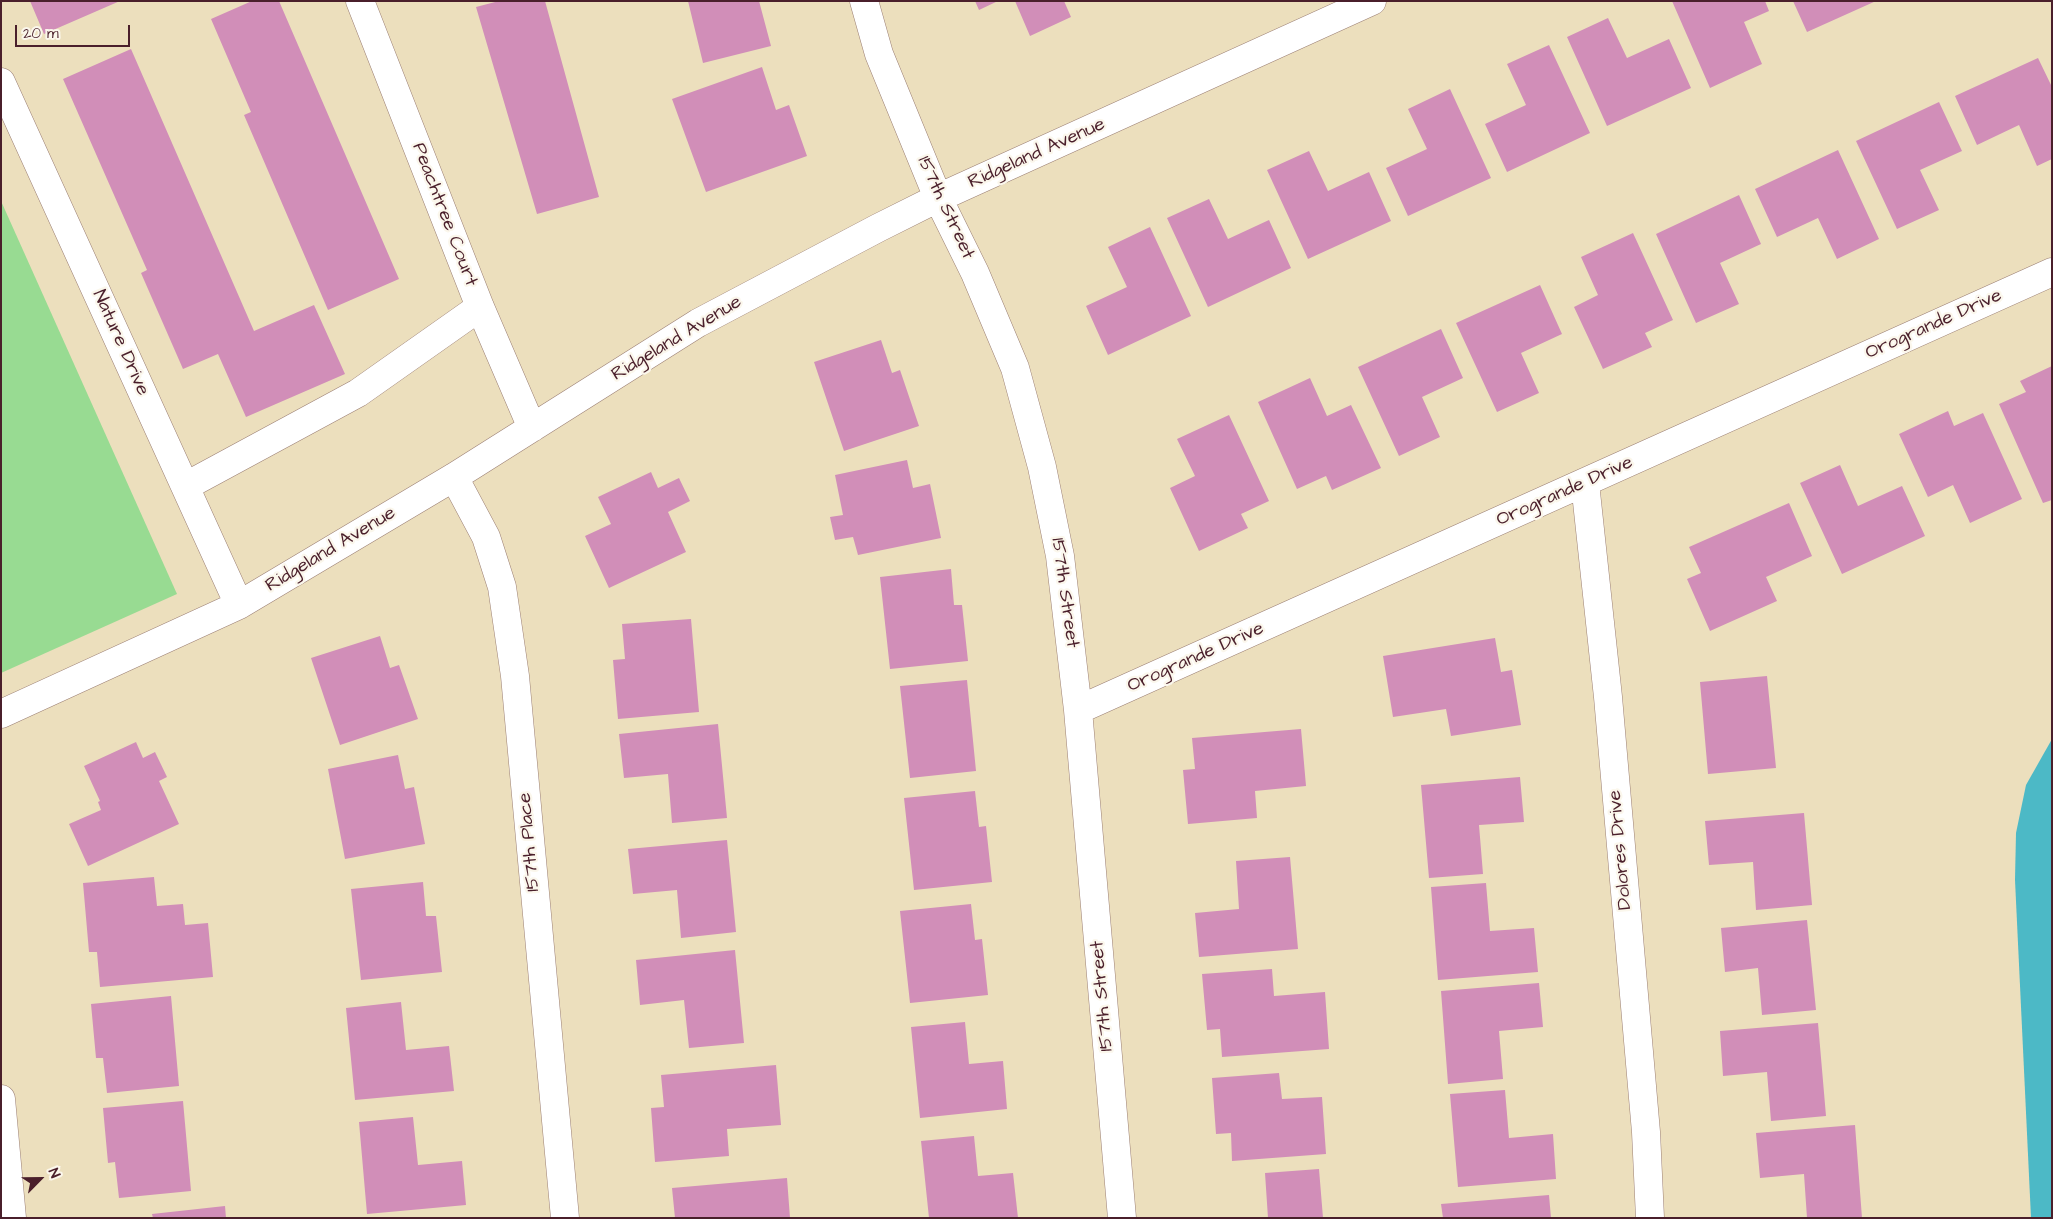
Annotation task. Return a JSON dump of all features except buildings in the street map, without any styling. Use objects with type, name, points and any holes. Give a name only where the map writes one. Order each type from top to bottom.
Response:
[{"type":"street","name":"Peachtree Court","points":[[360,1],[480,307],[532,428]]},
{"type":"street","name":"157th Street","points":[[864,1],[880,54],[938,198],[975,273],[1018,377],[1042,468],[1060,556],[1078,710],[1122,1218]]},
{"type":"street","name":"Ridgeland Avenue","points":[[1,714],[239,605],[454,477],[698,323],[938,198],[1372,1]]},
{"type":"street","name":"Nature Drive","points":[[1,82],[239,605]]},
{"type":"street","name":"Orogrande Drive","points":[[1078,710],[2052,272]]},
{"type":"street","points":[[186,486],[358,393],[480,307]]},
{"type":"street","name":"157th Place","points":[[454,477],[486,537],[502,586],[515,676],[565,1218]]},
{"type":"street","name":"Dolores Drive","points":[[1585,483],[1609,706],[1645,1122],[1650,1218]]},
{"type":"street","points":[[1,1099],[12,1218]]},
{"type":"green space","points":[[1,201],[177,594],[1,673]]},
{"type":"water","points":[[2052,739],[2052,1218],[2031,1218],[2015,880],[2016,833],[2026,785]]}]
